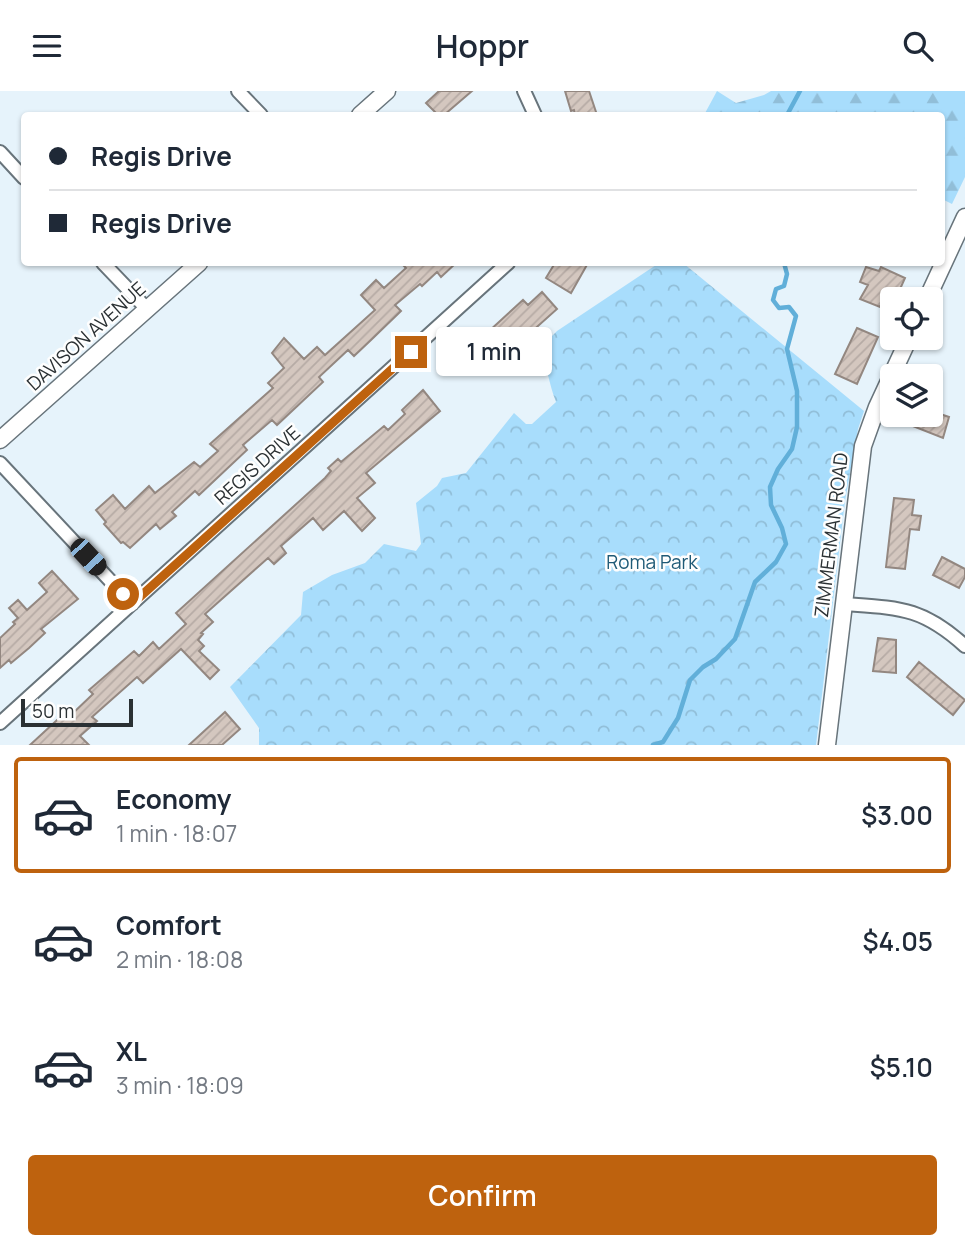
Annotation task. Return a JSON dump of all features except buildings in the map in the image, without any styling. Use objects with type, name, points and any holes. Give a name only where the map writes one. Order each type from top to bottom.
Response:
[{"type":"street","points":[[238,91],[258,112]]},
{"type":"street","points":[[363,112],[387,91]]},
{"type":"street","points":[[524,91],[534,112]]},
{"type":"street","points":[[0,152],[21,175]]},
{"type":"street","points":[[945,260],[965,217]]},
{"type":"street","points":[[106,266],[147,309]]},
{"type":"street","name":"DAVISON AVENUE","points":[[0,440],[196,266]]},
{"type":"street","name":"REGIS DRIVE","points":[[0,723],[505,266]]},
{"type":"street","points":[[933,287],[942,266]]},
{"type":"street","name":"ZIMMERMAN ROAD","points":[[827,745],[863,446],[877,407],[903,350]]},
{"type":"street","points":[[0,463],[132,604]]},
{"type":"street","points":[[844,604],[895,608],[916,613],[936,623],[965,646]]},
{"type":"green space","points":[[717,91],[736,103],[771,91],[965,91],[965,177],[952,204],[945,200],[945,112],[706,112]]},
{"type":"green space","name":"Roma Park","points":[[654,266],[687,266],[864,411],[858,429],[845,501],[816,745],[259,745],[259,728],[230,687],[301,615],[303,592],[332,575],[365,563],[384,544],[416,551],[421,544],[416,503],[437,486],[442,478],[466,473],[514,413],[526,424],[532,424],[556,402],[540,348],[557,331]]},
{"type":"waterway","points":[[789,112],[800,91]]},
{"type":"waterway","points":[[653,745],[663,742],[678,718],[690,680],[735,639],[755,582],[776,562],[786,544],[771,505],[770,487],[792,449],[797,427],[797,391],[787,349],[796,316],[789,307],[779,308],[773,300],[776,289],[784,286],[787,274],[785,266]]},
{"type":"route","points":[[123,594],[132,604],[411,352]]}]
